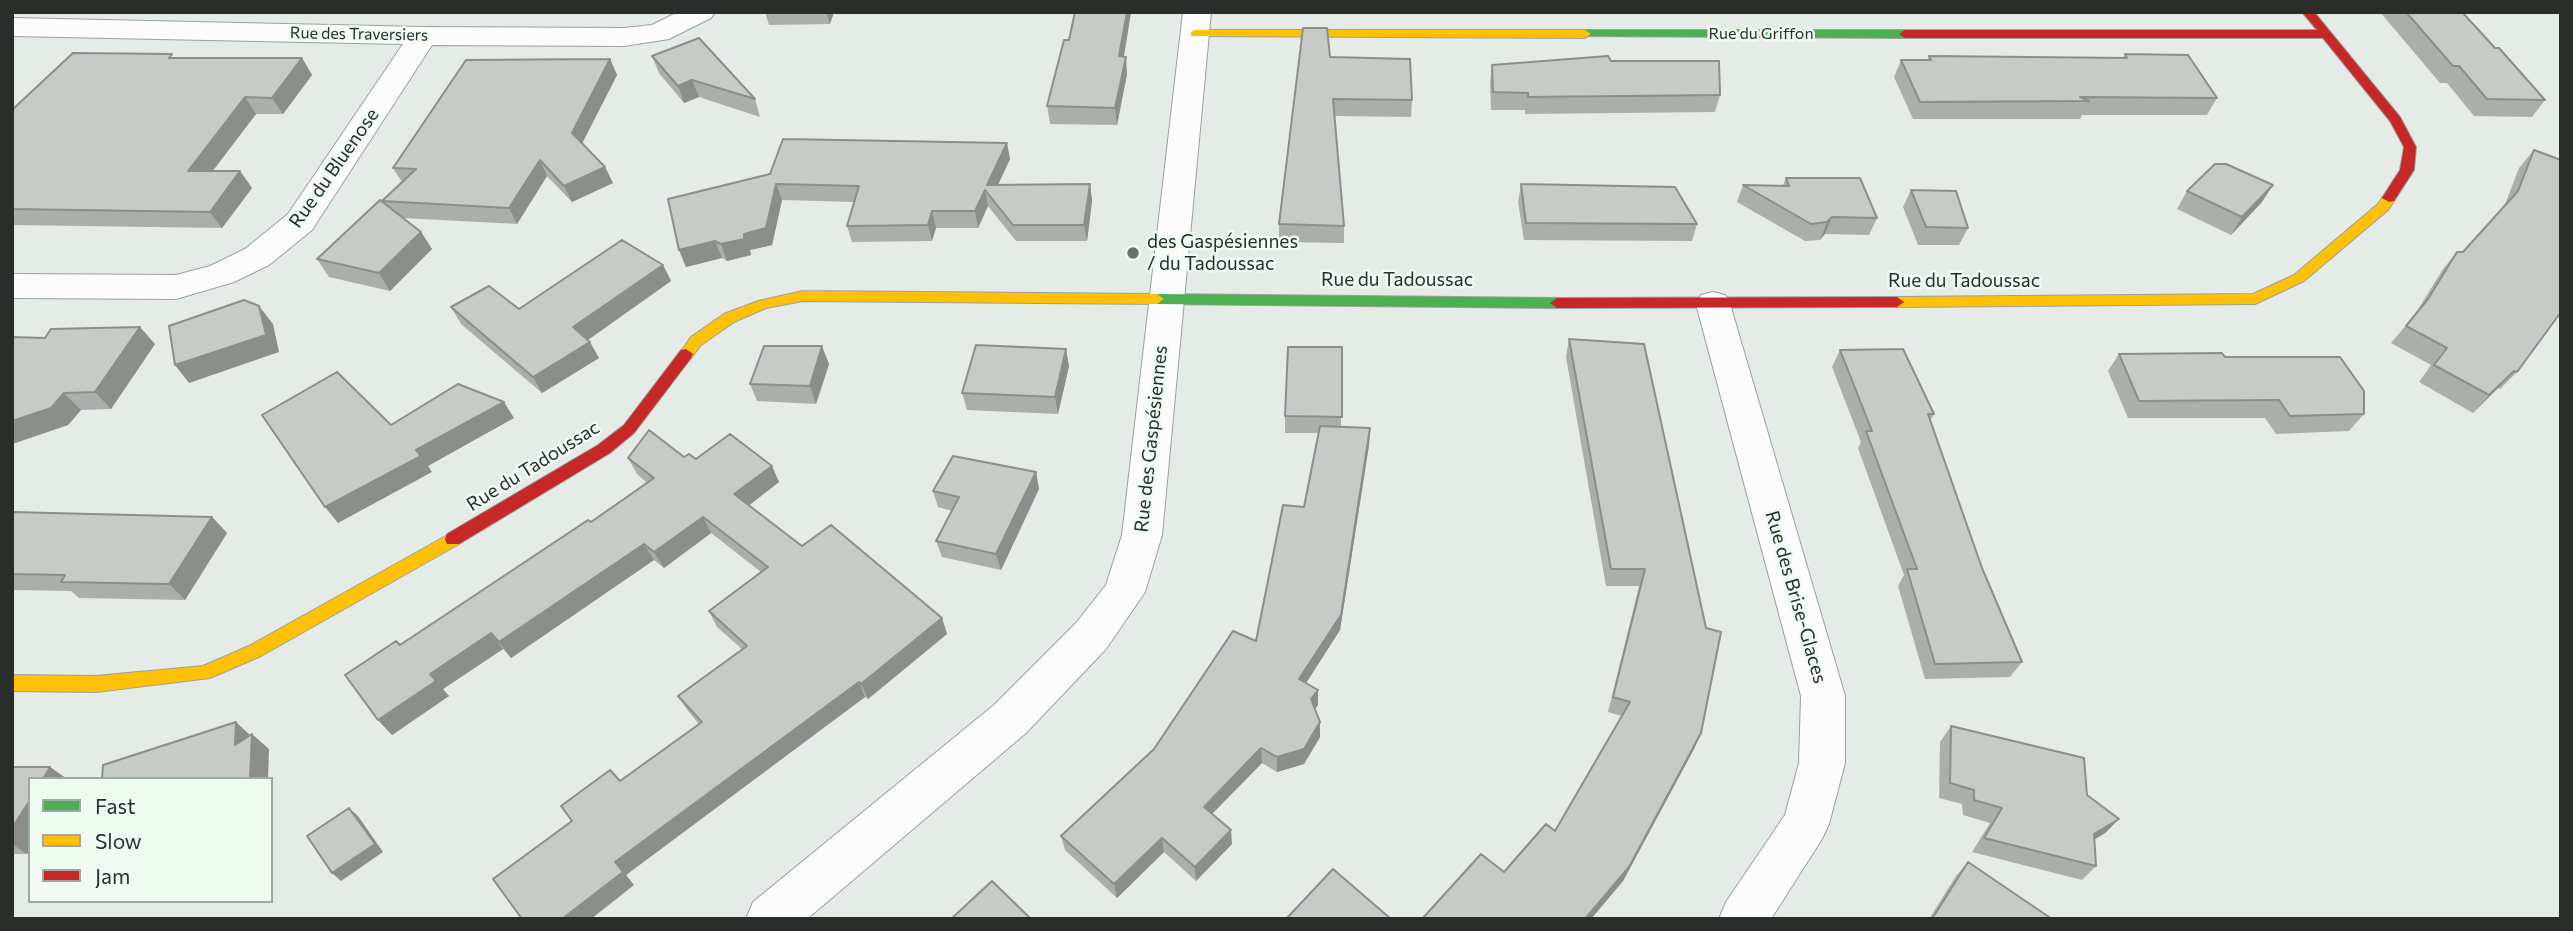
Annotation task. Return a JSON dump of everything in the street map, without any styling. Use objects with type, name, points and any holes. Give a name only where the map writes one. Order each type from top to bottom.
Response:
[{"type":"street","name":"Rue des Traversiers","points":[[12,27],[424,36],[624,37],[659,33],[701,12]]},
{"type":"street","name":"Rue du Tadoussac","points":[[12,683],[96,684],[154,680],[204,673],[255,651],[516,503],[604,449],[629,429],[696,341],[729,318],[764,304],[803,296],[1713,304],[2255,299],[2299,278],[2383,207],[2407,170],[2410,147],[2396,120],[2308,12]]},
{"type":"street","name":"Rue du Griffon","points":[[1196,23],[2326,34]]},
{"type":"street","name":"Rue des Gaspésiennes","points":[[770,919],[1010,719],[1091,636],[1124,592],[1142,535],[1196,23]]},
{"type":"street","name":"Rue du Bluenose","points":[[12,286],[176,287],[222,274],[257,257],[300,222],[424,36]]},
{"type":"street","name":"Rue des Brise-Glaces","points":[[1713,304],[1824,696],[1822,763],[1806,824],[1743,919]]},
{"type":"building","points":[[1075,12],[1127,12],[1119,56],[1126,57],[1115,108],[1047,106],[1064,40],[1069,40]]},
{"type":"building","points":[[2406,12],[2462,12],[2495,48],[2499,48],[2545,100],[2487,99],[2459,66],[2453,66]]},
{"type":"building","points":[[1303,28],[1327,28],[1330,57],[1410,59],[1412,100],[1333,99],[1344,226],[1279,224]]},
{"type":"building","points":[[699,38],[755,99],[692,80],[678,86],[652,56]]},
{"type":"building","points":[[73,53],[172,54],[169,58],[302,58],[272,98],[245,97],[188,171],[240,171],[210,212],[12,209],[12,110]]},
{"type":"building","points":[[2125,54],[2188,55],[2217,98],[2080,97],[2089,101],[1920,102],[1901,60],[1931,60],[1929,56],[2127,58]]},
{"type":"building","points":[[1608,56],[1611,61],[1719,61],[1720,95],[1528,97],[1528,93],[1493,92],[1492,65]]},
{"type":"building","points":[[610,59],[572,133],[605,167],[564,186],[540,160],[509,208],[382,201],[416,169],[393,168],[466,60]]},
{"type":"building","points":[[783,139],[1007,143],[987,185],[1090,184],[1084,225],[1013,225],[985,190],[975,211],[932,211],[928,225],[847,226],[859,186],[776,184],[766,228],[744,234],[744,239],[721,244],[715,241],[679,250],[668,199],[770,174]]},
{"type":"building","points":[[2534,150],[2561,160],[2561,312],[2517,372],[2514,371],[2489,395],[2434,365],[2447,348],[2406,326],[2428,299],[2457,252],[2463,252],[2518,191]]},
{"type":"building","points":[[2215,164],[2226,164],[2273,185],[2242,217],[2187,191]]},
{"type":"building","points":[[1786,178],[1860,178],[1877,218],[1832,217],[1827,222],[1811,224],[1743,185],[1789,186]]},
{"type":"building","points":[[1521,184],[1675,187],[1697,224],[1526,223]]},
{"type":"building","points":[[1911,190],[1956,191],[1968,228],[1926,227]]},
{"type":"building","points":[[380,200],[421,232],[379,273],[317,259]]},
{"type":"building","points":[[622,240],[663,265],[573,327],[590,342],[533,377],[451,307],[489,286],[519,309]]},
{"type":"building","points":[[244,300],[259,306],[266,335],[175,365],[169,326]]},
{"type":"building","points":[[140,327],[95,392],[64,393],[51,408],[12,421],[12,337],[45,338],[51,329]]},
{"type":"building","points":[[1569,339],[1644,344],[1706,628],[1721,632],[1701,733],[1629,867],[1585,919],[1422,919],[1481,854],[1504,872],[1546,824],[1555,831],[1630,702],[1613,697],[1645,569],[1611,569]]},
{"type":"building","points":[[976,345],[1066,349],[1055,397],[962,393]]},
{"type":"building","points":[[764,346],[822,346],[810,386],[750,384]]},
{"type":"building","points":[[1288,347],[1342,347],[1342,417],[1285,416]]},
{"type":"building","points":[[1903,349],[1934,414],[1928,414],[1982,568],[2022,662],[1935,664],[1907,569],[1917,569],[1866,431],[1872,431],[1840,350]]},
{"type":"building","points":[[2222,353],[2225,357],[2340,357],[2364,391],[2364,414],[2290,416],[2279,400],[2139,401],[2119,354]]},
{"type":"building","points":[[337,372],[391,425],[458,384],[504,402],[416,450],[421,456],[325,507],[262,415]]},
{"type":"building","points":[[1320,426],[1370,428],[1341,615],[1299,679],[1318,690],[1311,699],[1320,722],[1304,749],[1277,757],[1261,748],[1204,807],[1231,830],[1195,867],[1162,838],[1114,884],[1061,836],[1154,749],[1233,631],[1256,641],[1283,505],[1304,507]]},
{"type":"building","points":[[649,430],[684,457],[689,454],[696,459],[730,434],[772,466],[734,494],[802,546],[831,525],[942,618],[861,684],[859,682],[615,862],[623,872],[562,919],[522,919],[493,879],[572,821],[561,806],[610,770],[620,781],[702,722],[678,696],[747,646],[709,611],[768,567],[703,517],[654,552],[644,544],[499,642],[491,633],[430,674],[436,681],[378,720],[345,675],[396,641],[400,645],[588,520],[591,522],[654,478],[628,458]]},
{"type":"building","points":[[953,456],[1036,472],[996,554],[936,541],[959,497],[933,491]]},
{"type":"building","points":[[12,512],[212,517],[169,584],[61,582],[65,575],[12,574]]},
{"type":"building","points":[[236,722],[235,745],[252,734],[250,777],[102,777],[103,765]]},
{"type":"building","points":[[1951,726],[2084,758],[2087,795],[2119,819],[2094,834],[2096,866],[1984,838],[2002,808],[1974,800],[1974,790],[1950,783]]},
{"type":"building","points":[[12,767],[50,767],[44,777],[28,777],[28,803],[12,828]]},
{"type":"building","points":[[349,808],[375,844],[332,873],[307,836]]},
{"type":"building","points":[[1968,862],[2052,919],[1932,919]]},
{"type":"building","points":[[1333,869],[1391,919],[1286,919]]},
{"type":"building","points":[[992,881],[1031,919],[951,919]]},
{"type":"traffic: fast","points":[[1585,34],[1905,34]]},
{"type":"traffic: fast","points":[[1157,299],[1557,303]]},
{"type":"traffic: slow","points":[[1195,34],[1585,34]]},
{"type":"traffic: slow","points":[[1897,302],[2255,299],[2299,278],[2383,207],[2389,198]]},
{"type":"traffic: slow","points":[[686,354],[696,341],[729,318],[763,304],[803,296],[1157,299]]},
{"type":"traffic: slow","points":[[12,683],[96,684],[204,673],[255,651],[453,539]]},
{"type":"traffic: jam","points":[[2308,12],[2396,120],[2410,147],[2407,170],[2389,198]]},
{"type":"traffic: jam","points":[[1905,34],[2326,34]]},
{"type":"traffic: jam","points":[[1557,303],[1897,302]]},
{"type":"traffic: jam","points":[[453,539],[604,449],[629,429],[686,354]]},
{"type":"place","name":"des Gaspésiennes / du Tadoussac","points":[[1133,253]]}]
